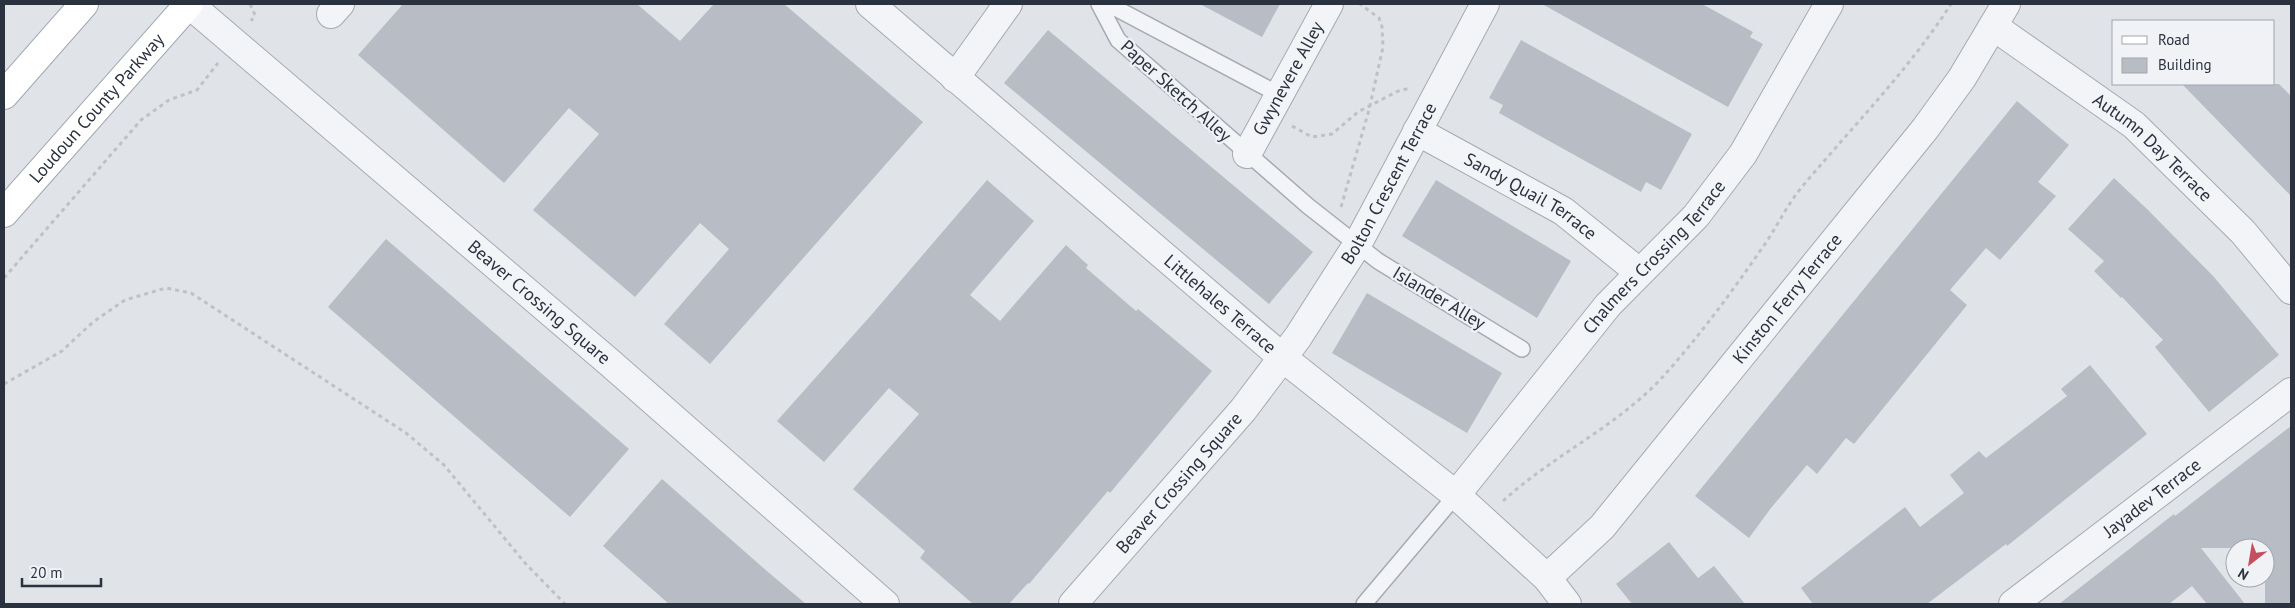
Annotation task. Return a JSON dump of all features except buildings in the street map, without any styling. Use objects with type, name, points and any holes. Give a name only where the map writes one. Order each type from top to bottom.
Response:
[{"type":"main road","points":[[4,96],[84,4]]},
{"type":"main road","name":"Loudoun County Parkway","points":[[4,213],[189,4]]},
{"type":"street","name":"Beaver Crossing Square","points":[[189,4],[608,362],[885,604]]},
{"type":"street","name":"Littlehales Terrace","points":[[870,4],[1283,358],[1456,495],[1547,578],[1567,604]]},
{"type":"street","points":[[955,78],[1008,4]]},
{"type":"street","name":"Gwynevere Alley","points":[[1247,154],[1329,4]]},
{"type":"street","name":"Bolton Crescent Terrace","points":[[1283,358],[1325,298],[1358,245],[1485,4]]},
{"type":"street","name":"Chalmers Crossing Terrace","points":[[1456,495],[1608,305],[1696,216],[1742,154],[1822,6]]},
{"type":"street","name":"Autumn Day Terrace","points":[[2000,15],[2134,125],[2243,232],[2291,290]]},
{"type":"street","name":"Kinston Ferry Terrace","points":[[1547,578],[1602,527],[1925,129],[1962,78],[2000,15]]},
{"type":"street","name":"Sandy Quail Terrace","points":[[1417,131],[1563,212],[1639,272]]},
{"type":"street","name":"Beaver Crossing Square","points":[[1073,604],[1243,410],[1283,358]]},
{"type":"street","name":"Jayadev Terrace","points":[[2014,604],[2291,392]]},
{"type":"lane","name":"Paper Sketch Alley","points":[[1099,4],[1118,40],[1247,154],[1358,245]]},
{"type":"lane","points":[[1108,4],[1280,95]]},
{"type":"lane","name":"Islander Alley","points":[[1358,245],[1385,266],[1522,349]]},
{"type":"lane","points":[[1364,604],[1456,495]]},
{"type":"path","points":[[4,278],[141,120],[169,100],[197,90],[255,15],[250,4]]},
{"type":"path","points":[[1340,212],[1370,105],[1384,39],[1379,18],[1360,4]]},
{"type":"path","points":[[1498,505],[1534,474],[1621,414],[1658,382],[1737,284],[1797,194],[1900,75],[1922,47],[1951,4]]},
{"type":"path","points":[[1288,124],[1304,134],[1320,137],[1332,134],[1358,112],[1406,88],[1416,89],[1434,99]]},
{"type":"path","points":[[4,384],[62,351],[93,322],[125,300],[166,288],[191,293],[406,433],[438,460],[480,506],[525,563],[565,604]]}]
